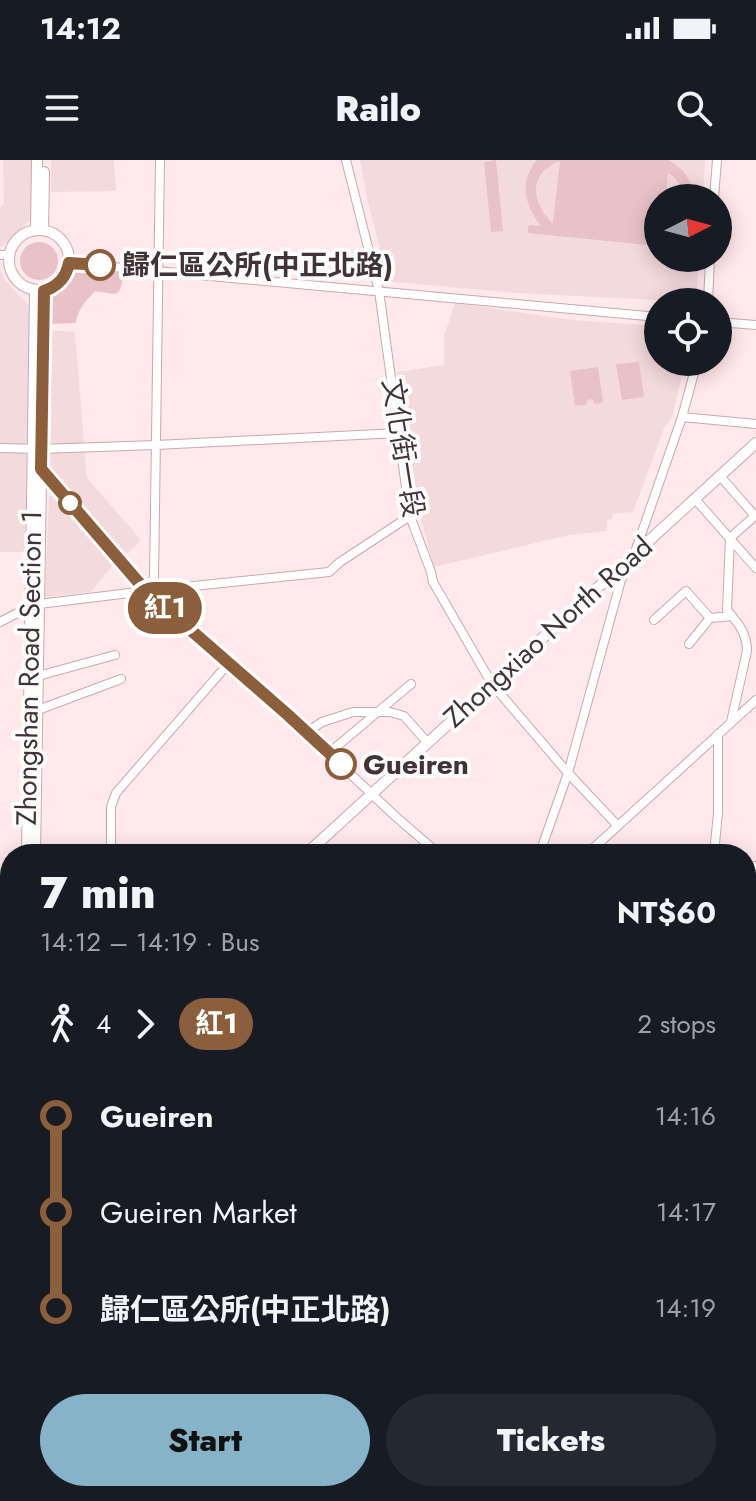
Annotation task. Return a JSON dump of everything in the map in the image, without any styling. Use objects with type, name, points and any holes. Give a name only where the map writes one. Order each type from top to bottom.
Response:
[{"type":"main road","points":[[37,160],[40,230]]},
{"type":"main road","points":[[40,230],[44,160]]},
{"type":"main road","points":[[40,230],[57,235],[68,252],[69,263],[61,281],[39,290],[22,285],[13,275],[4,255],[18,238],[29,231],[40,230]]},
{"type":"main road","name":"Zhongshan Road Section 1","points":[[35,844],[38,676],[35,452],[39,290]]},
{"type":"main road","name":"Zhongxiao North Road","points":[[317,844],[756,443]]},
{"type":"main road","name":"Zhongshan Road Section 1","points":[[27,844],[41,469],[35,452]]},
{"type":"street","points":[[146,591],[154,578],[160,160]]},
{"type":"street","name":"文化街一段","points":[[346,160],[379,291],[410,516],[433,582],[492,684],[618,826]]},
{"type":"street","points":[[715,184],[717,160]]},
{"type":"street","points":[[69,263],[644,316]]},
{"type":"street","points":[[732,323],[756,325]]},
{"type":"street","points":[[543,844],[568,773],[621,580],[634,555],[693,376]]},
{"type":"street","points":[[682,417],[756,424]]},
{"type":"street","points":[[0,448],[35,452],[398,433]]},
{"type":"street","points":[[41,469],[146,591],[307,732],[428,844]]},
{"type":"street","points":[[720,476],[756,516],[730,538],[727,610],[747,640],[731,723]]},
{"type":"street","points":[[695,499],[756,568]]},
{"type":"street","points":[[0,622],[35,605],[329,572],[410,516]]},
{"type":"street","points":[[654,620],[686,591],[710,618]]},
{"type":"street","points":[[689,644],[710,618],[732,616]]},
{"type":"street","points":[[38,676],[115,655]]},
{"type":"street","points":[[111,844],[111,807],[116,793],[228,664]]},
{"type":"street","points":[[38,710],[121,679]]},
{"type":"street","points":[[329,753],[411,684]]},
{"type":"street","points":[[598,844],[756,700]]},
{"type":"street","points":[[307,732],[322,722],[353,712],[378,711],[404,716],[427,742]]},
{"type":"street","points":[[715,844],[718,734]]},
{"type":"shaded area","points":[[3,160],[33,160],[32,218],[0,247],[0,207],[4,205]]},
{"type":"shaded area","points":[[51,160],[114,160],[116,191],[51,192]]},
{"type":"shaded area","points":[[360,160],[705,160],[704,184],[644,184],[644,272],[698,272],[697,288],[644,288],[644,299],[516,293],[383,281],[384,265]]},
{"type":"shaded area","points":[[496,160],[503,231],[491,232],[484,162]]},
{"type":"shaded area","points":[[537,160],[669,160],[679,167],[691,184],[680,184],[668,173],[667,184],[644,184],[644,245],[527,233],[529,225],[541,226],[528,201],[528,176]],"holes":[[[560,161],[552,223],[540,206],[536,188],[542,173]]]},
{"type":"shaded area","points":[[39,242],[53,247],[58,261],[53,275],[39,280],[25,275],[20,261],[25,247]]},
{"type":"shaded area","points":[[76,268],[122,273],[124,276],[119,292],[95,291],[80,310],[76,323],[50,324],[51,295],[68,282]]},
{"type":"shaded area","points":[[0,269],[5,280],[30,307],[25,552],[0,552]]},
{"type":"shaded area","points":[[455,303],[572,320],[644,325],[644,376],[682,376],[672,418],[665,426],[633,512],[613,514],[612,519],[607,520],[607,531],[569,535],[434,567],[419,511],[397,372],[444,365],[444,336]]},
{"type":"shaded area","points":[[48,330],[75,332],[87,478],[141,540],[124,557],[49,467],[46,440]]},
{"type":"shaded area","points":[[639,362],[644,397],[622,400],[616,364]]},
{"type":"shaded area","points":[[598,367],[603,403],[594,404],[593,400],[588,399],[586,405],[575,406],[570,371]]},
{"type":"shaded area","points":[[59,493],[113,565],[91,592],[45,597],[49,496]]},
{"type":"bus line","name":"紅1","points":[[100,265],[69,263],[61,281],[44,291],[41,469],[146,591],[341,764]]},
{"type":"place","name":"歸仁區公所(中正北路)","points":[[100,265]]},
{"type":"place","name":"Gueiren","points":[[341,764]]}]
